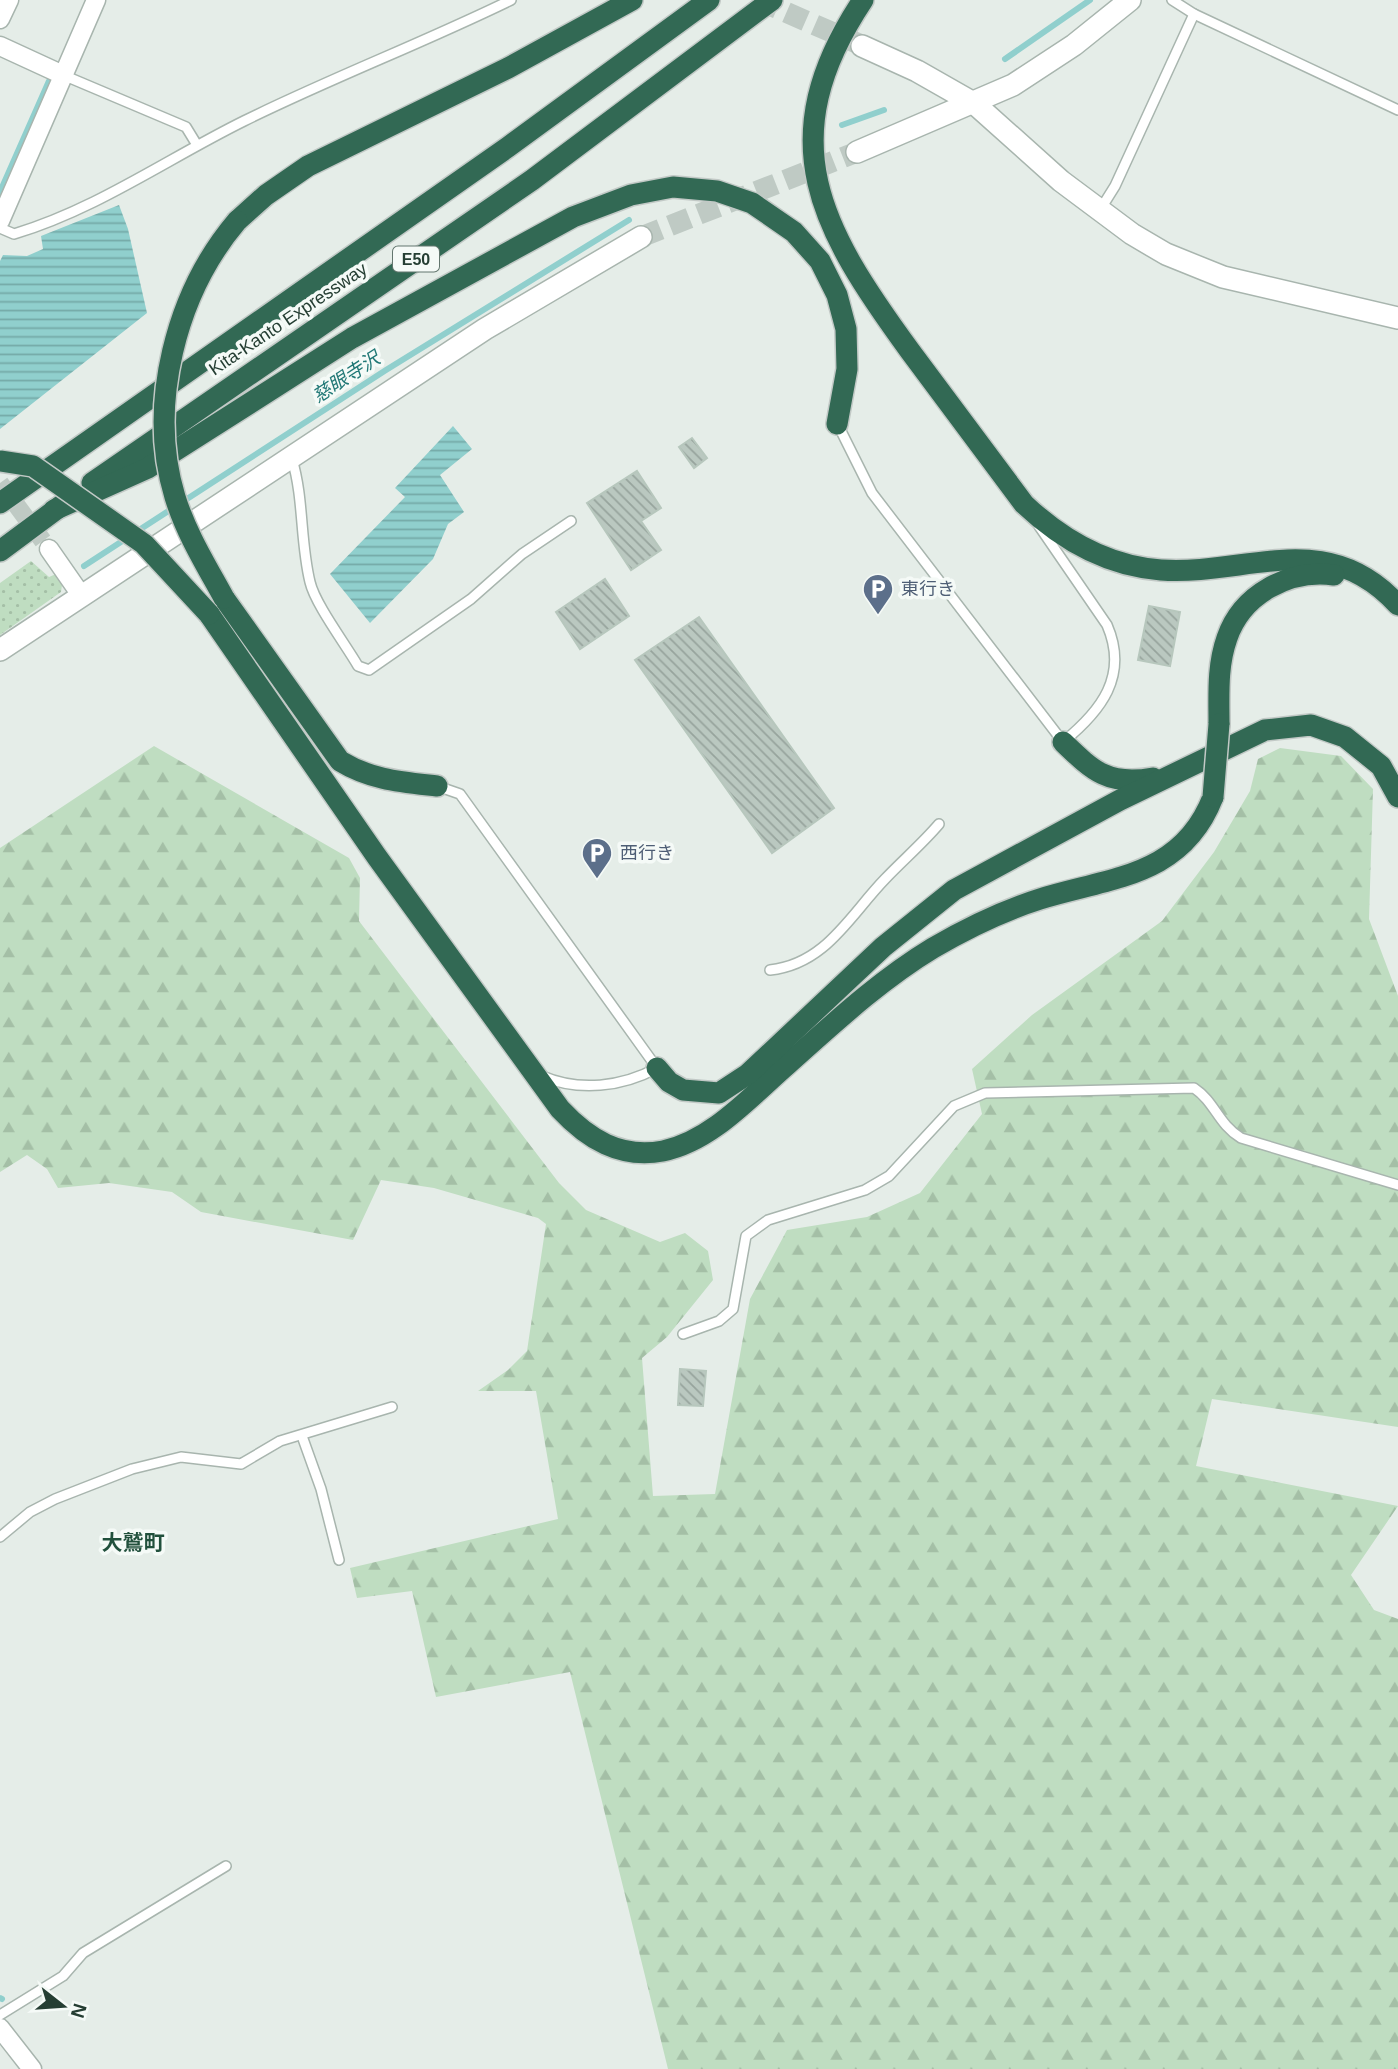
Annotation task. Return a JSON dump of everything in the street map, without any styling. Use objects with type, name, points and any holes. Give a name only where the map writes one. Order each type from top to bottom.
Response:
[{"type":"highway","points":[[438,786],[382,780],[361,773],[340,761],[224,598],[189,533],[174,496],[165,418],[170,370],[188,298],[202,269],[237,221],[267,195],[308,166],[508,68],[632,0]]},
{"type":"highway","name":"Kita-Kanto Expressway","points":[[0,503],[508,147],[709,0]]},
{"type":"highway","name":"Kita-Kanto Expressway","points":[[0,551],[54,510],[532,180],[772,0]]},
{"type":"highway","points":[[863,0],[836,47],[824,77],[817,108],[813,144],[824,211],[860,282],[1024,504],[1048,526],[1070,541],[1110,561],[1184,570],[1283,558],[1303,559],[1348,570],[1374,584],[1398,605]]},
{"type":"highway","points":[[54,510],[148,468],[352,338],[573,217],[631,195],[673,187],[717,191],[752,203],[794,233],[820,261],[837,295],[846,329],[847,369],[837,424]]},
{"type":"highway","points":[[0,461],[33,466],[144,544],[209,614],[377,857],[560,1109],[578,1128],[597,1141],[618,1150],[640,1153],[664,1150],[684,1143],[721,1122],[855,1004],[932,949],[1002,913],[1150,867],[1174,854],[1204,820],[1213,797],[1219,724],[1220,663],[1227,637],[1237,617],[1254,598],[1271,586],[1292,577],[1318,573],[1374,584]]},
{"type":"highway","points":[[657,1068],[669,1082],[683,1090],[719,1093],[748,1074],[883,947],[954,890],[1168,775],[1265,730],[1311,725],[1331,729],[1363,748],[1397,791]]},
{"type":"highway","points":[[1062,742],[1092,769],[1110,778],[1131,782],[1168,775]]},
{"type":"street","points":[[0,19],[9,0]]},
{"type":"street","points":[[0,221],[96,0]]},
{"type":"street","points":[[857,152],[975,104],[1013,85],[1063,52],[1130,0]]},
{"type":"street","points":[[0,46],[63,75]]},
{"type":"street","points":[[862,46],[917,71],[975,104],[1061,181],[1132,234],[1166,254],[1223,277],[1398,318]]},
{"type":"street","points":[[0,650],[485,329],[640,237]]},
{"type":"street","points":[[49,549],[82,595]]},
{"type":"street","points":[[0,2028],[32,2069]]},
{"type":"lane","points":[[0,228],[15,234],[37,227],[127,186],[197,145],[396,50],[511,0]]},
{"type":"lane","points":[[1172,0],[1194,14],[1398,110]]},
{"type":"lane","points":[[1100,210],[1115,186],[1194,14]]},
{"type":"lane","points":[[63,75],[186,127],[197,145]]},
{"type":"lane","points":[[837,424],[872,493],[1062,742],[1088,721],[1102,703],[1116,661],[1114,642],[1107,625],[1024,504]]},
{"type":"lane","points":[[291,457],[299,491],[310,586],[358,666],[369,670],[471,598],[522,554],[571,521]]},
{"type":"lane","points":[[438,786],[460,794],[657,1068],[635,1080],[579,1086],[556,1082],[534,1072]]},
{"type":"lane","points":[[770,970],[793,968],[818,951],[851,921],[884,880],[939,824]]},
{"type":"lane","points":[[683,1334],[719,1321],[733,1309],[746,1236],[768,1220],[865,1190],[889,1176],[954,1106],[985,1093],[1194,1088],[1207,1097],[1226,1129],[1241,1138],[1398,1185]]},
{"type":"lane","points":[[0,1537],[30,1513],[55,1499],[132,1469],[181,1457],[241,1464],[280,1441],[392,1407]]},
{"type":"lane","points":[[302,1436],[321,1489],[339,1560]]},
{"type":"lane","points":[[0,2015],[63,1976],[83,1953],[226,1866]]},
{"type":"green space","points":[[31,561],[49,577],[56,574],[62,585],[61,592],[0,635],[0,583]]},
{"type":"green space","points":[[154,746],[349,858],[360,878],[359,921],[559,1183],[586,1210],[660,1242],[685,1233],[708,1251],[713,1280],[667,1337],[642,1358],[653,1496],[715,1494],[750,1299],[787,1230],[867,1217],[920,1193],[982,1114],[972,1069],[1032,1015],[1162,921],[1214,852],[1250,791],[1258,759],[1280,748],[1341,756],[1373,789],[1369,919],[1398,996],[1398,1427],[1212,1399],[1196,1466],[1398,1506],[1351,1575],[1374,1610],[1398,1619],[1398,2069],[668,2069],[570,1672],[436,1697],[412,1591],[357,1598],[350,1568],[558,1519],[536,1391],[478,1391],[508,1370],[527,1351],[546,1224],[538,1218],[434,1188],[381,1180],[353,1240],[201,1212],[172,1192],[109,1183],[58,1188],[47,1169],[27,1155],[0,1172],[0,848]]},
{"type":"water","points":[[119,205],[128,229],[147,313],[0,429],[0,261],[3,255],[27,256],[43,249],[41,236]]},
{"type":"water","points":[[453,426],[472,449],[440,475],[464,512],[448,524],[433,559],[370,623],[330,574],[405,497],[395,488]]},
{"type":"building","points":[[692,438],[707,458],[694,468],[679,447]]},
{"type":"building","points":[[637,471],[661,508],[641,521],[661,550],[631,570],[587,503]]},
{"type":"building","points":[[605,579],[629,616],[580,649],[556,612]]},
{"type":"building","points":[[1149,606],[1180,612],[1170,666],[1138,660]]},
{"type":"building","points":[[699,617],[834,808],[772,853],[635,660]]},
{"type":"building","points":[[680,1369],[706,1371],[703,1406],[678,1405]]},
{"type":"waterway","name":"慈眼寺沢","points":[[1005,59],[1090,0]]},
{"type":"waterway","points":[[0,192],[49,81]]},
{"type":"waterway","name":"慈眼寺沢","points":[[842,125],[884,110]]},
{"type":"waterway","name":"慈眼寺沢","points":[[136,532],[386,370],[629,220]]},
{"type":"waterway","name":"慈眼寺沢","points":[[84,566],[127,538]]},
{"type":"tunnel","points":[[758,0],[859,44]]},
{"type":"tunnel","points":[[641,237],[857,152]]},
{"type":"tunnel","points":[[0,483],[49,549]]},
{"type":"place","name":"東行き","points":[[878,616]]},
{"type":"place","name":"西行き","points":[[597,880]]},
{"type":"district","name":"大鷲町","points":[[133,1542]]}]
